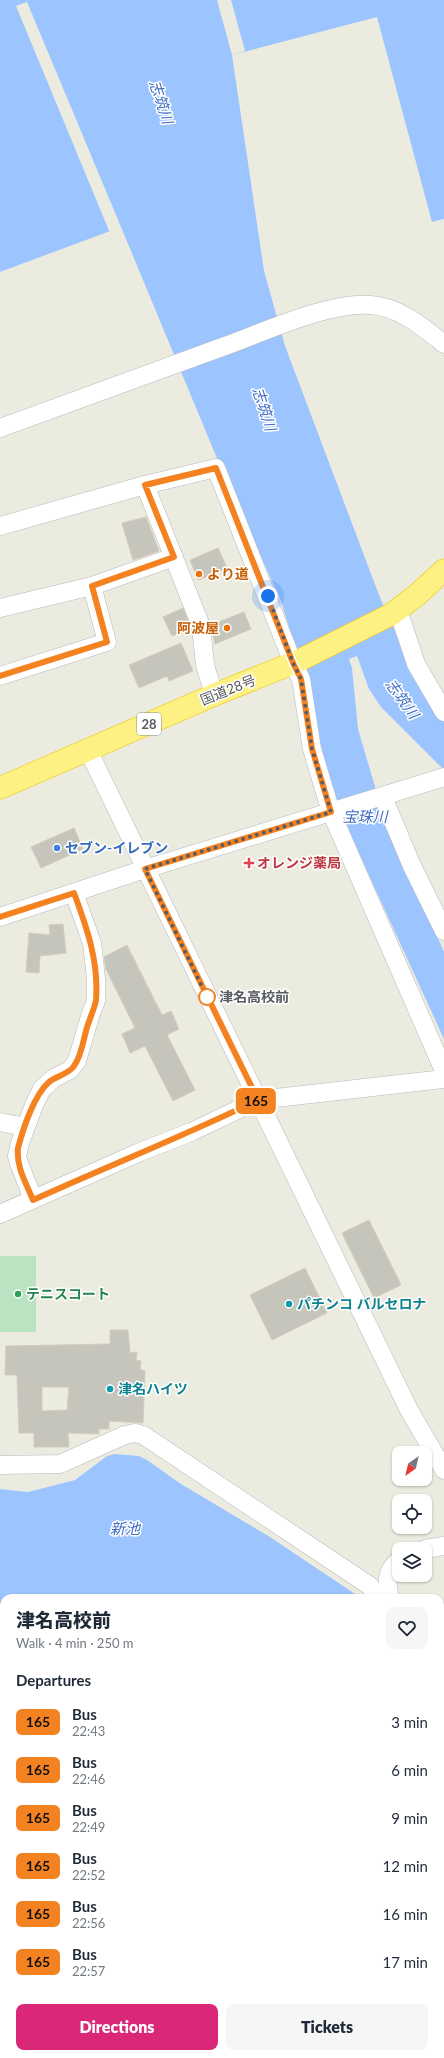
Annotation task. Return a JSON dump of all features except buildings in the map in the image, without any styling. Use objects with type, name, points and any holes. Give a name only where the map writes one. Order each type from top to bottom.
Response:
[{"type":"highway","name":"国道28号","points":[[0,788],[214,695],[296,662],[395,612],[444,570]]},
{"type":"street","points":[[0,428],[285,324],[339,306],[370,305],[386,307],[402,314],[423,327],[444,344]]},
{"type":"street","points":[[0,526],[145,485],[216,468],[296,662],[301,679],[312,749],[333,811],[444,1071]]},
{"type":"street","points":[[145,485],[201,626],[204,665],[214,695]]},
{"type":"street","points":[[0,608],[92,586],[174,557]]},
{"type":"street","points":[[0,676],[107,642],[92,586]]},
{"type":"street","points":[[395,612],[416,664],[444,712]]},
{"type":"street","points":[[88,750],[409,1410],[444,1470]]},
{"type":"street","points":[[0,917],[145,869],[443,778]]},
{"type":"street","points":[[383,797],[412,866],[442,921]]},
{"type":"street","points":[[33,1200],[21,1172],[17,1156],[25,1128],[42,1089],[54,1078],[74,1067],[96,1001],[96,978],[92,943],[74,893]]},
{"type":"street","points":[[0,1214],[140,1152],[191,1132],[258,1100],[444,1080]]},
{"type":"street","points":[[0,1122],[25,1128]]},
{"type":"street","points":[[0,1465],[60,1464],[125,1435],[134,1433],[143,1435],[370,1586],[375,1594]]},
{"type":"street","points":[[432,1548],[444,1546]]},
{"type":"street","points":[[389,1594],[387,1577],[392,1568]]},
{"type":"green space","name":"テニスコート","points":[[0,1256],[36,1256],[36,1332],[0,1332]]},
{"type":"water","points":[[0,0],[444,0],[444,219],[432,222],[377,17],[232,55],[264,271],[285,346],[379,595],[397,636],[444,719],[444,770],[381,707],[369,689],[357,656],[349,659],[352,668],[358,729],[381,807],[444,952],[444,1039],[335,801],[318,754],[305,680],[281,601],[221,468],[121,227],[0,272]]},
{"type":"water","name":"新池","points":[[115,1454],[139,1456],[147,1460],[181,1484],[270,1537],[355,1594],[0,1594],[0,1489],[28,1492],[75,1480],[107,1456]]},
{"type":"pier","points":[[217,0],[231,0],[245,51],[232,55]]},
{"type":"pier","points":[[27,2],[121,227],[110,233],[16,6]]},
{"type":"bus line","name":"165","points":[[0,676],[107,642],[92,586],[174,557],[145,485],[216,468],[253,556],[293,663],[301,679],[312,749],[331,812],[145,869],[258,1100],[191,1132],[140,1152],[33,1200],[21,1172],[17,1156],[18,1148],[34,1105],[42,1089],[54,1078],[74,1067],[77,1061],[96,1001],[96,978],[92,943],[74,893],[0,917]]},
{"type":"place","name":"より道","points":[[199,574]]},
{"type":"place","name":"阿波屋","points":[[227,628]]},
{"type":"place","name":"セブン-イレブン","points":[[57,848]]},
{"type":"place","name":"オレンジ薬局","points":[[249,863]]},
{"type":"place","name":"津名高校前","points":[[207,997]]},
{"type":"place","name":"テニスコート","points":[[18,1294]]},
{"type":"place","name":"パチンコ バルセロナ","points":[[289,1304]]},
{"type":"place","name":"津名ハイツ","points":[[110,1389]]},
{"type":"route","points":[[207,997],[145,869],[331,812],[312,749],[301,679],[293,663],[268,596]]},
{"type":"water label","name":"志筑川","points":[[161,102]]},
{"type":"water label","name":"志筑川","points":[[264,409]]},
{"type":"water label","name":"志筑川","points":[[402,699]]},
{"type":"water label","name":"宝珠川","points":[[365,817]]}]
